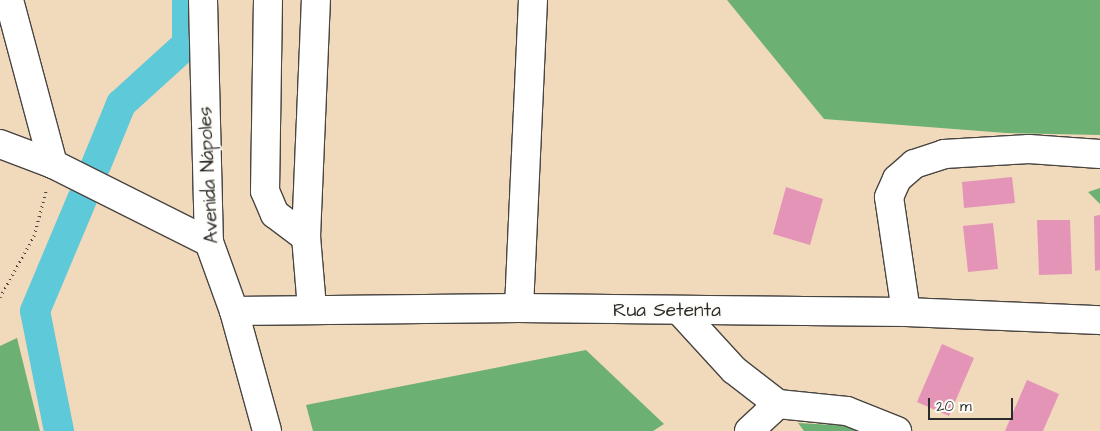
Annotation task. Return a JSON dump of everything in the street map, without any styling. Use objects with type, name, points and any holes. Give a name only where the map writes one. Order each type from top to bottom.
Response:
[{"type":"street","points":[[9,0],[53,164]]},
{"type":"street","name":"Avenida Nápoles","points":[[203,0],[209,242],[234,311],[266,431]]},
{"type":"street","points":[[268,0],[265,191],[274,214],[306,237]]},
{"type":"street","points":[[312,308],[306,237],[316,0]]},
{"type":"street","points":[[519,308],[533,0]]},
{"type":"street","points":[[0,144],[53,164],[209,242]]},
{"type":"street","points":[[906,312],[889,197],[897,179],[914,164],[944,154],[1029,149],[1100,154]]},
{"type":"street","name":"Rua Setenta","points":[[234,311],[312,308],[519,308],[906,312],[1100,320]]},
{"type":"street","points":[[679,310],[734,370],[778,404],[847,412],[897,431]]},
{"type":"street","points":[[749,431],[778,404]]},
{"type":"path","points":[[0,297],[34,236],[53,164]]},
{"type":"green space","points":[[727,0],[1100,0],[1100,135],[1006,133],[824,119]]},
{"type":"green space","points":[[1100,188],[1100,204],[1088,192]]},
{"type":"green space","points":[[17,338],[40,431],[0,431],[0,346]]},
{"type":"green space","points":[[586,350],[664,424],[653,431],[313,431],[306,405]]},
{"type":"green space","points":[[798,423],[852,426],[863,431],[804,431]]},
{"type":"building","points":[[1012,177],[1015,203],[964,208],[962,182]]},
{"type":"building","points":[[786,187],[823,199],[810,245],[773,234]]},
{"type":"building","points":[[1100,215],[1100,270],[1095,271],[1094,216]]},
{"type":"building","points":[[1037,220],[1070,220],[1072,274],[1039,275]]},
{"type":"building","points":[[993,223],[998,269],[968,272],[963,226]]},
{"type":"building","points":[[942,344],[974,358],[949,416],[917,402]]},
{"type":"building","points":[[1027,380],[1059,394],[1043,431],[1005,431]]},
{"type":"waterway","points":[[96,165],[121,104],[187,44],[187,0]]},
{"type":"waterway","points":[[59,431],[35,311],[82,199]]}]
